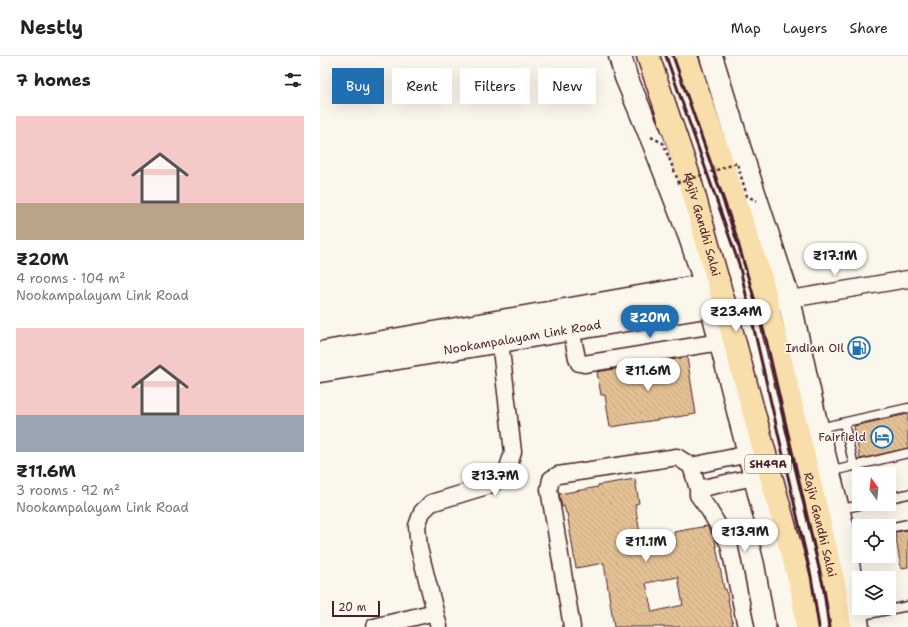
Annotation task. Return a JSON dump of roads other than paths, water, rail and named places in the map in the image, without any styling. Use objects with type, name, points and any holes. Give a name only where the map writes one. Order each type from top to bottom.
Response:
[{"type":"main road","name":"Rajiv Gandhi Salai","points":[[648,56],[688,173],[712,283],[802,590],[807,627]]},
{"type":"main road","name":"Rajiv Gandhi Salai","points":[[687,60],[761,278],[834,583],[852,623]]},
{"type":"street","points":[[620,56],[626,77],[690,237],[712,283]]},
{"type":"street","points":[[687,60],[713,56],[757,201],[789,299],[828,472],[838,510],[851,535],[852,623]]},
{"type":"street","points":[[767,304],[908,279]]},
{"type":"street","name":"Nookampalayam Link Road","points":[[320,353],[712,283]]},
{"type":"street","points":[[718,304],[720,342],[776,560],[788,627]]},
{"type":"street","name":"Nookampalayam Link Road","points":[[320,371],[718,304]]},
{"type":"street","points":[[571,329],[577,358],[579,363],[584,364],[720,342]]},
{"type":"street","points":[[374,627],[437,620],[419,548],[417,526],[422,512],[431,503],[487,486],[500,479],[508,468],[513,452],[500,341]]},
{"type":"street","points":[[691,466],[749,454]]},
{"type":"street","points":[[572,627],[549,490],[551,479],[558,475],[677,457],[691,466],[698,489],[698,495],[709,510],[729,544],[746,627]]},
{"type":"street","points":[[698,489],[754,477]]},
{"type":"lane","points":[[818,429],[908,408]]},
{"type":"lane","points":[[844,423],[854,466]]},
{"type":"lane","points":[[828,472],[908,453]]},
{"type":"lane","points":[[896,497],[908,494]]},
{"type":"lane","points":[[838,510],[852,507]]},
{"type":"lane","points":[[896,527],[908,524]]},
{"type":"lane","points":[[852,623],[908,606]]},
{"type":"railway","points":[[666,56],[739,264],[811,576],[819,627]]},
{"type":"railway","points":[[673,56],[734,229],[766,339],[824,589],[830,627]]},
{"type":"place","name":"Indian Oil","points":[[859,348]]},
{"type":"place","name":"Fairfield","points":[[882,437]]}]
